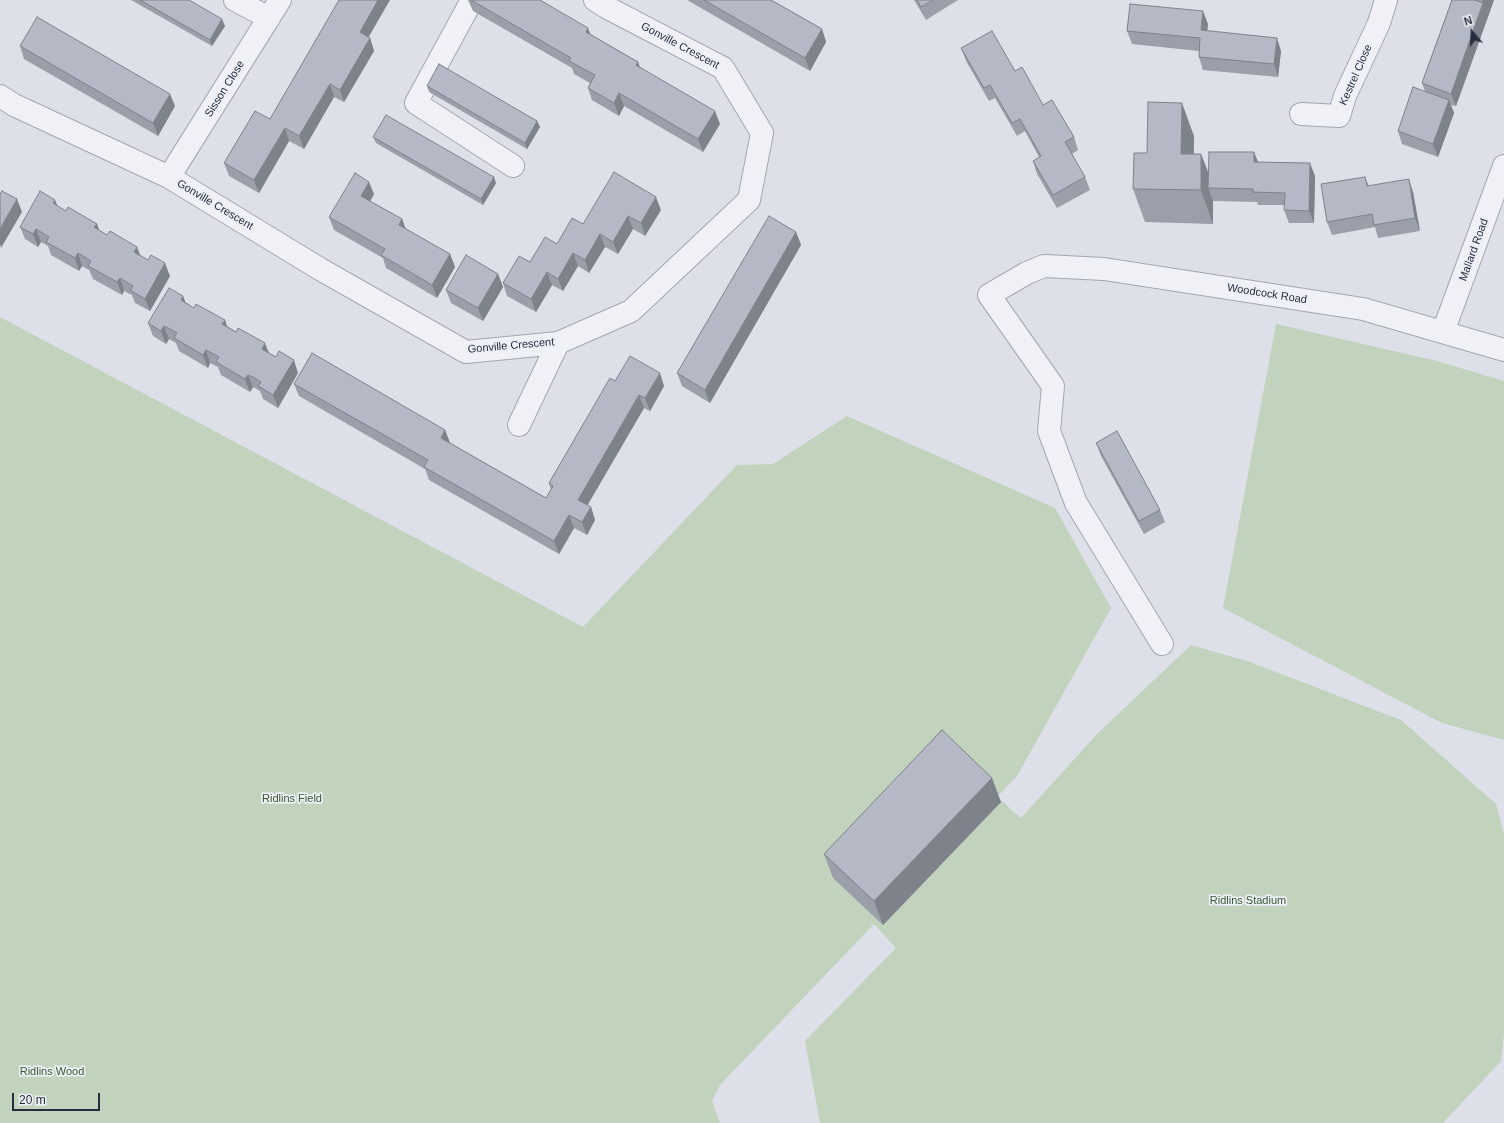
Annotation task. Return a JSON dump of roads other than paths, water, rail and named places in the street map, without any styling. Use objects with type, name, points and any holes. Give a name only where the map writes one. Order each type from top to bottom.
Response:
[{"type":"street","points":[[235,0],[274,9]]},
{"type":"street","points":[[472,0],[416,103],[513,166]]},
{"type":"street","name":"Gonville Crescent","points":[[0,96],[14,105],[169,177],[320,269],[466,352],[558,343],[631,311],[748,200],[762,133],[723,68],[595,0]]},
{"type":"street","name":"Kestrel Close","points":[[1301,114],[1338,116],[1345,96],[1379,23],[1386,0]]},
{"type":"street","name":"Sisson Close","points":[[169,177],[274,9]]},
{"type":"street","name":"Mallard Road","points":[[1443,332],[1504,166]]},
{"type":"street","name":"Woodcock Road","points":[[1162,644],[1076,503],[1049,431],[1053,386],[989,295],[1026,273],[1044,266],[1104,269],[1363,309],[1504,350]]},
{"type":"street","points":[[519,425],[558,343]]},
{"type":"park label","name":"Ridlins Field","points":[[292,799]]},
{"type":"park label","name":"Ridlins Stadium","points":[[1248,901]]},
{"type":"park label","name":"Ridlins Wood","points":[[52,1072]]}]
